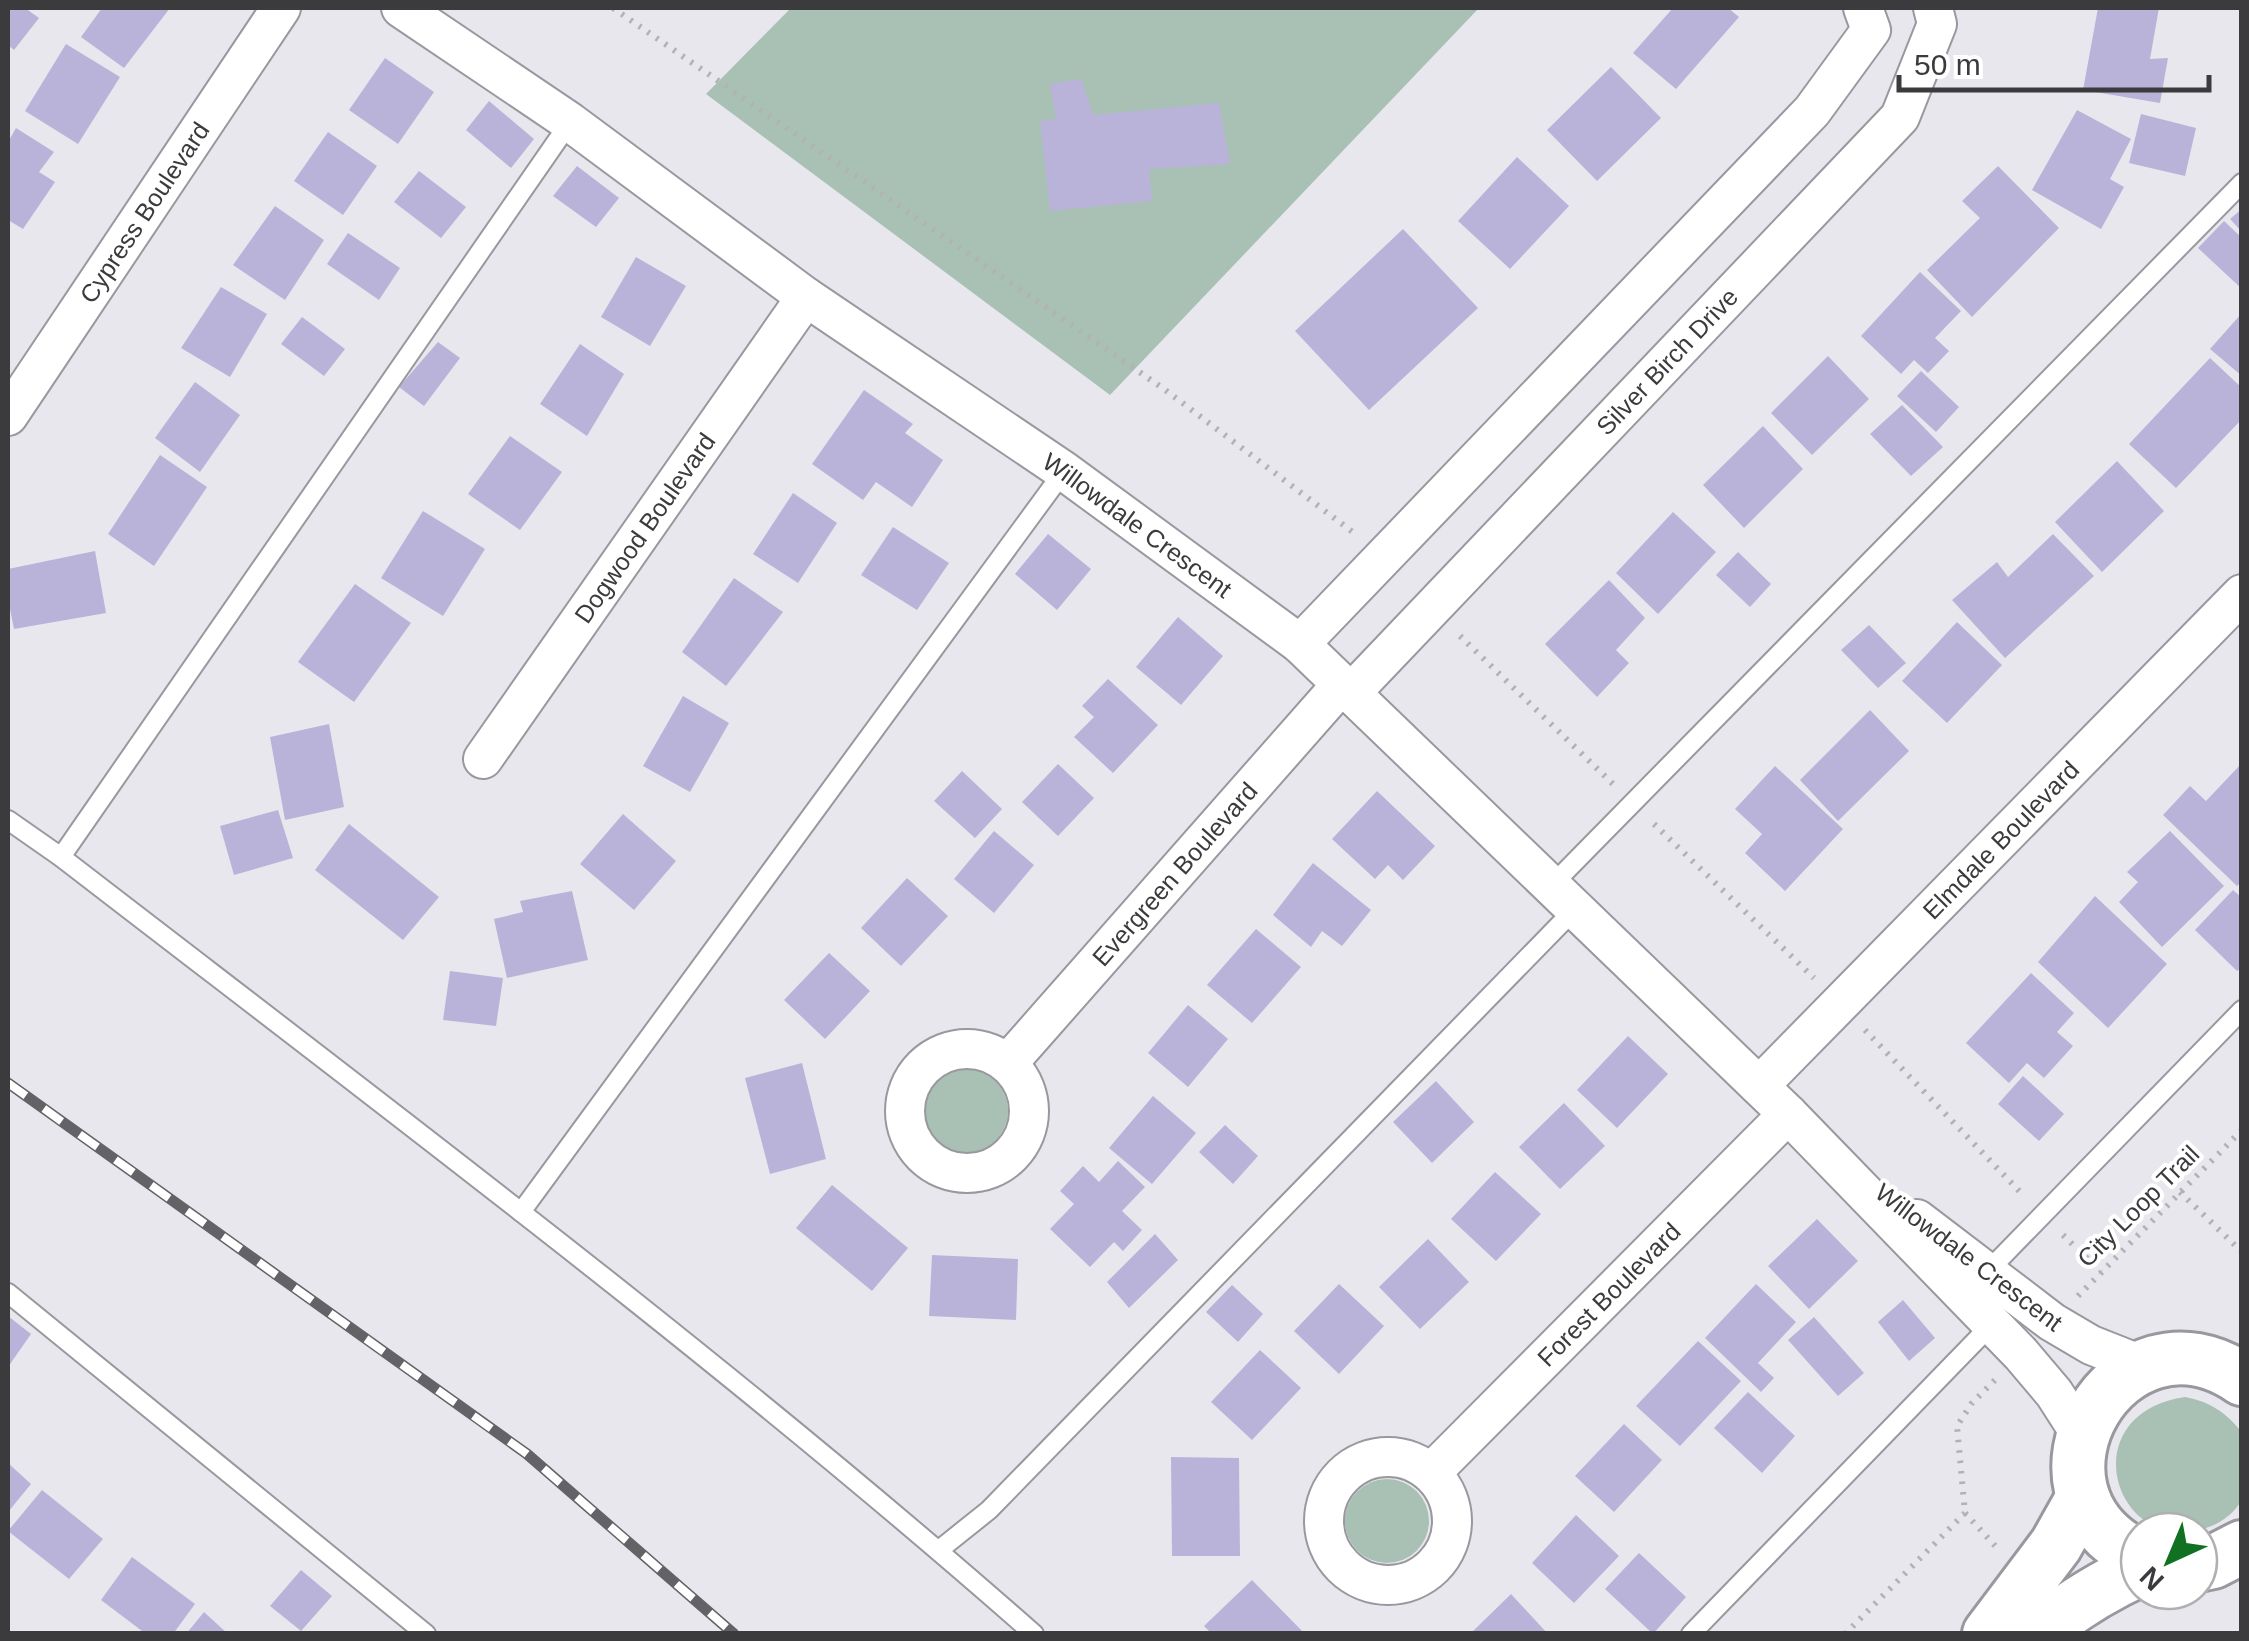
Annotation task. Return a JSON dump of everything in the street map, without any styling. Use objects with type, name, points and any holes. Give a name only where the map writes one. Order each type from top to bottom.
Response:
[{"type":"main road","points":[[2119,1545],[2099,1526],[2083,1496],[2077,1466],[2081,1435],[2094,1406],[2116,1382],[2144,1366],[2172,1359],[2228,1361]]},
{"type":"main road","points":[[1988,1634],[2056,1545],[2083,1496]]},
{"type":"main road","points":[[2038,1634],[2062,1613],[2119,1579]]},
{"type":"street","name":"Cypress Boulevard","points":[[8,416],[282,8]]},
{"type":"street","name":"Willowdale Crescent","points":[[401,8],[570,122],[806,297],[1064,471],[1300,644],[1796,1122],[1992,1324],[2054,1394],[2081,1435]]},
{"type":"street","points":[[1300,644],[1812,112],[1871,30],[1863,8]]},
{"type":"street","name":"Silver Birch Drive","points":[[1346,688],[1900,117],[1937,24],[1933,8]]},
{"type":"street","name":"Dogwood Boulevard","points":[[483,760],[806,297]]},
{"type":"street","name":"Elmdale Boulevard","points":[[1759,1086],[2242,594]]},
{"type":"street","name":"Evergreen Boulevard","points":[[1008,1063],[1346,688]]},
{"type":"street","name":"Willowdale Crescent","points":[[1796,1122],[2052,1322],[2091,1345],[2144,1366]]},
{"type":"street","name":"Forest Boulevard","points":[[1431,1474],[1796,1122]]},
{"type":"lane","points":[[61,857],[570,122]]},
{"type":"lane","points":[[939,1550],[990,1510],[1562,899],[2242,183]]},
{"type":"lane","points":[[520,1212],[1064,471]]},
{"type":"lane","points":[[8,820],[520,1212],[939,1550],[1034,1634]]},
{"type":"lane","points":[[1986,1274],[2242,1010]]},
{"type":"lane","points":[[8,1293],[426,1634]]},
{"type":"lane","points":[[1691,1634],[1992,1324]]},
{"type":"path","name":"City Loop Trail","points":[[2076,1298],[2242,1130]]},
{"type":"path","points":[[2180,1192],[2242,1252]]},
{"type":"path","points":[[1996,1379],[1972,1403],[1957,1426],[1966,1513],[2006,1556]]},
{"type":"path","points":[[1845,1634],[1966,1513]]},
{"type":"green space","points":[[791,8],[1479,8],[1110,395],[706,94]]},
{"type":"green space","points":[[966,1069],[982,1072],[996,1081],[1005,1095],[1005,1127],[996,1141],[982,1150],[966,1153],[950,1150],[936,1141],[927,1127],[924,1111],[927,1095],[936,1081],[950,1072]]},
{"type":"green space","points":[[2185,1397],[2216,1408],[2241,1431],[2243,1485],[2239,1505],[2231,1514],[2219,1522],[2219,1511],[2136,1511],[2129,1504],[2118,1480],[2117,1454],[2127,1429],[2149,1409]]},
{"type":"green space","points":[[1379,1479],[1395,1479],[1411,1486],[1422,1497],[1429,1521],[1426,1537],[1417,1551],[1395,1563],[1379,1563],[1363,1556],[1352,1545],[1345,1529],[1345,1513],[1352,1497],[1363,1486]]},
{"type":"building","points":[[8,8],[25,8],[39,18],[14,50],[8,45]]},
{"type":"building","points":[[102,8],[170,8],[124,68],[81,37]]},
{"type":"building","points":[[1673,8],[1728,8],[1739,17],[1676,89],[1633,53]]},
{"type":"building","points":[[2098,8],[2159,8],[2150,59],[2168,58],[2160,103],[2083,90]]},
{"type":"building","points":[[66,44],[120,77],[78,144],[25,111]]},
{"type":"building","points":[[385,58],[434,92],[398,144],[349,110]]},
{"type":"building","points":[[1611,67],[1661,118],[1597,181],[1547,130]]},
{"type":"building","points":[[1081,79],[1093,115],[1219,103],[1230,164],[1149,169],[1152,201],[1050,211],[1040,121],[1056,119],[1050,84]]},
{"type":"building","points":[[489,101],[534,139],[511,168],[466,130]]},
{"type":"building","points":[[2077,110],[2131,139],[2110,179],[2124,187],[2101,229],[2032,190]]},
{"type":"building","points":[[2141,114],[2196,128],[2185,176],[2129,163]]},
{"type":"building","points":[[16,128],[54,152],[39,172],[55,182],[23,229],[8,220],[8,142]]},
{"type":"building","points":[[328,132],[377,166],[343,215],[294,181]]},
{"type":"building","points":[[1517,157],[1569,206],[1510,269],[1458,221]]},
{"type":"building","points":[[577,166],[619,198],[596,227],[553,196]]},
{"type":"building","points":[[1998,166],[2059,228],[1972,317],[1927,270],[1980,218],[1962,201]]},
{"type":"building","points":[[419,171],[466,207],[441,238],[394,202]]},
{"type":"building","points":[[275,206],[324,240],[285,300],[233,265]]},
{"type":"building","points":[[2242,209],[2242,232],[2230,219]]},
{"type":"building","points":[[2224,221],[2242,238],[2242,289],[2198,248]]},
{"type":"building","points":[[1403,229],[1478,308],[1369,410],[1295,331]]},
{"type":"building","points":[[348,233],[400,268],[379,300],[327,264]]},
{"type":"building","points":[[636,257],[686,286],[650,346],[601,317]]},
{"type":"building","points":[[1920,272],[1961,311],[1935,338],[1949,351],[1928,373],[1914,360],[1901,374],[1861,336]]},
{"type":"building","points":[[221,287],[267,314],[230,377],[181,348]]},
{"type":"building","points":[[2242,313],[2242,376],[2210,349]]},
{"type":"building","points":[[302,317],[345,349],[324,376],[281,344]]},
{"type":"building","points":[[438,342],[460,358],[424,406],[399,387]]},
{"type":"building","points":[[580,344],[624,374],[587,436],[540,404]]},
{"type":"building","points":[[1828,356],[1869,399],[1812,455],[1771,413]]},
{"type":"building","points":[[2210,358],[2242,388],[2242,419],[2176,488],[2129,444]]},
{"type":"building","points":[[1921,371],[1959,407],[1936,432],[1897,396]]},
{"type":"building","points":[[195,382],[240,415],[200,472],[155,438]]},
{"type":"building","points":[[864,390],[913,424],[905,433],[943,460],[912,507],[876,482],[863,500],[812,464]]},
{"type":"building","points":[[1902,405],[1943,447],[1911,476],[1870,434]]},
{"type":"building","points":[[1763,426],[1803,469],[1744,528],[1703,485]]},
{"type":"building","points":[[510,436],[562,472],[520,530],[468,494]]},
{"type":"building","points":[[160,455],[207,487],[154,566],[108,534]]},
{"type":"building","points":[[2117,461],[2164,511],[2102,572],[2055,522]]},
{"type":"building","points":[[793,493],[837,523],[798,583],[753,554]]},
{"type":"building","points":[[423,511],[485,549],[443,616],[381,578]]},
{"type":"building","points":[[1673,512],[1716,552],[1658,614],[1616,573]]},
{"type":"building","points":[[893,527],[949,563],[917,610],[861,575]]},
{"type":"building","points":[[1048,534],[1091,569],[1057,610],[1015,574]]},
{"type":"building","points":[[2053,534],[2094,576],[2005,658],[1952,600],[1997,562],[2008,577]]},
{"type":"building","points":[[95,551],[106,613],[14,629],[8,569]]},
{"type":"building","points":[[1738,552],[1771,584],[1750,607],[1716,575]]},
{"type":"building","points":[[734,578],[783,612],[726,686],[682,652]]},
{"type":"building","points":[[1609,580],[1645,618],[1616,650],[1629,663],[1597,697],[1545,644]]},
{"type":"building","points":[[355,584],[411,623],[354,702],[298,662]]},
{"type":"building","points":[[1178,617],[1223,656],[1181,705],[1136,667]]},
{"type":"building","points":[[1957,622],[2002,665],[1947,723],[1902,681]]},
{"type":"building","points":[[1869,625],[1906,663],[1878,688],[1841,650]]},
{"type":"building","points":[[1108,679],[1158,725],[1113,773],[1074,737],[1094,717],[1082,706]]},
{"type":"building","points":[[683,696],[729,723],[690,792],[643,766]]},
{"type":"building","points":[[1870,710],[1909,751],[1838,821],[1800,780]]},
{"type":"building","points":[[329,724],[344,807],[285,820],[270,737]]},
{"type":"building","points":[[2242,763],[2242,881],[2237,886],[2163,815],[2190,786],[2206,801]]},
{"type":"building","points":[[1058,764],[1094,798],[1058,836],[1022,802]]},
{"type":"building","points":[[1775,766],[1843,829],[1785,891],[1745,853],[1762,834],[1735,809]]},
{"type":"building","points":[[962,771],[1002,809],[975,838],[934,801]]},
{"type":"building","points":[[1377,791],[1435,846],[1403,880],[1388,865],[1375,879],[1332,839]]},
{"type":"building","points":[[278,810],[293,858],[234,875],[220,826]]},
{"type":"building","points":[[623,814],[676,861],[634,910],[580,864]]},
{"type":"building","points":[[349,824],[439,897],[403,940],[315,870]]},
{"type":"building","points":[[994,831],[1034,865],[994,913],[954,879]]},
{"type":"building","points":[[2170,831],[2224,886],[2162,947],[2119,902],[2138,882],[2127,872]]},
{"type":"building","points":[[1313,863],[1371,910],[1342,946],[1322,931],[1311,947],[1273,915]]},
{"type":"building","points":[[907,878],[948,916],[901,966],[861,928]]},
{"type":"building","points":[[2233,890],[2242,898],[2242,967],[2237,971],[2195,930]]},
{"type":"building","points":[[572,891],[588,960],[507,978],[494,919],[523,912],[520,901]]},
{"type":"building","points":[[2095,896],[2167,964],[2108,1028],[2038,962]]},
{"type":"building","points":[[1256,929],[1301,967],[1252,1023],[1207,985]]},
{"type":"building","points":[[829,953],[870,991],[825,1039],[784,1000]]},
{"type":"building","points":[[450,971],[503,978],[496,1026],[443,1020]]},
{"type":"building","points":[[2031,973],[2074,1013],[2057,1032],[2073,1046],[2044,1078],[2027,1063],[2009,1083],[1966,1043]]},
{"type":"building","points":[[1188,1005],[1228,1039],[1188,1087],[1148,1053]]},
{"type":"building","points":[[1628,1036],[1668,1074],[1617,1128],[1577,1090]]},
{"type":"building","points":[[802,1063],[826,1159],[770,1174],[745,1078]]},
{"type":"building","points":[[2023,1076],[2064,1114],[2039,1141],[1998,1104]]},
{"type":"building","points":[[1436,1081],[1474,1122],[1432,1163],[1393,1122]]},
{"type":"building","points":[[1153,1096],[1196,1133],[1152,1184],[1109,1148]]},
{"type":"building","points":[[1564,1103],[1605,1146],[1560,1189],[1519,1147]]},
{"type":"building","points":[[1225,1125],[1258,1156],[1233,1184],[1199,1152]]},
{"type":"building","points":[[1118,1161],[1145,1187],[1122,1211],[1142,1230],[1123,1251],[1114,1242],[1090,1267],[1050,1229],[1074,1204],[1060,1191],[1083,1166],[1099,1182]]},
{"type":"building","points":[[1495,1172],[1541,1214],[1496,1261],[1451,1219]]},
{"type":"building","points":[[832,1185],[908,1248],[872,1291],[796,1228]]},
{"type":"building","points":[[1817,1219],[1858,1261],[1809,1309],[1768,1266]]},
{"type":"building","points":[[1155,1234],[1178,1260],[1129,1308],[1107,1282]]},
{"type":"building","points":[[1428,1239],[1469,1282],[1420,1329],[1379,1287]]},
{"type":"building","points":[[932,1255],[1018,1259],[1016,1320],[929,1316]]},
{"type":"building","points":[[1339,1284],[1384,1326],[1339,1374],[1294,1331]]},
{"type":"building","points":[[1756,1284],[1796,1322],[1758,1363],[1774,1378],[1761,1392],[1705,1338]]},
{"type":"building","points":[[1232,1285],[1263,1314],[1238,1342],[1206,1312]]},
{"type":"building","points":[[1903,1300],[1935,1338],[1909,1361],[1878,1322]]},
{"type":"building","points":[[8,1316],[31,1334],[8,1367]]},
{"type":"building","points":[[1814,1317],[1864,1373],[1838,1396],[1788,1340]]},
{"type":"building","points":[[1698,1341],[1741,1381],[1680,1446],[1636,1406]]},
{"type":"building","points":[[1260,1350],[1301,1388],[1252,1440],[1211,1402]]},
{"type":"building","points":[[1748,1392],[1795,1436],[1762,1473],[1714,1428]]},
{"type":"building","points":[[1624,1424],[1662,1460],[1614,1512],[1575,1476]]},
{"type":"building","points":[[1171,1457],[1239,1458],[1240,1556],[1172,1556]]},
{"type":"building","points":[[8,1463],[31,1484],[8,1512]]},
{"type":"building","points":[[42,1490],[103,1539],[69,1579],[8,1531]]},
{"type":"building","points":[[1576,1515],[1619,1556],[1574,1603],[1532,1563]]},
{"type":"building","points":[[1639,1553],[1686,1597],[1653,1634],[1605,1589]]},
{"type":"building","points":[[132,1557],[195,1604],[173,1634],[146,1634],[101,1600]]},
{"type":"building","points":[[301,1570],[332,1596],[301,1631],[270,1606]]},
{"type":"building","points":[[1252,1580],[1305,1634],[1212,1634],[1204,1626]]},
{"type":"building","points":[[1511,1594],[1548,1634],[1470,1634]]},
{"type":"building","points":[[204,1612],[228,1634],[186,1634]]},
{"type":"railway","points":[[8,1083],[527,1454],[734,1634]]}]
